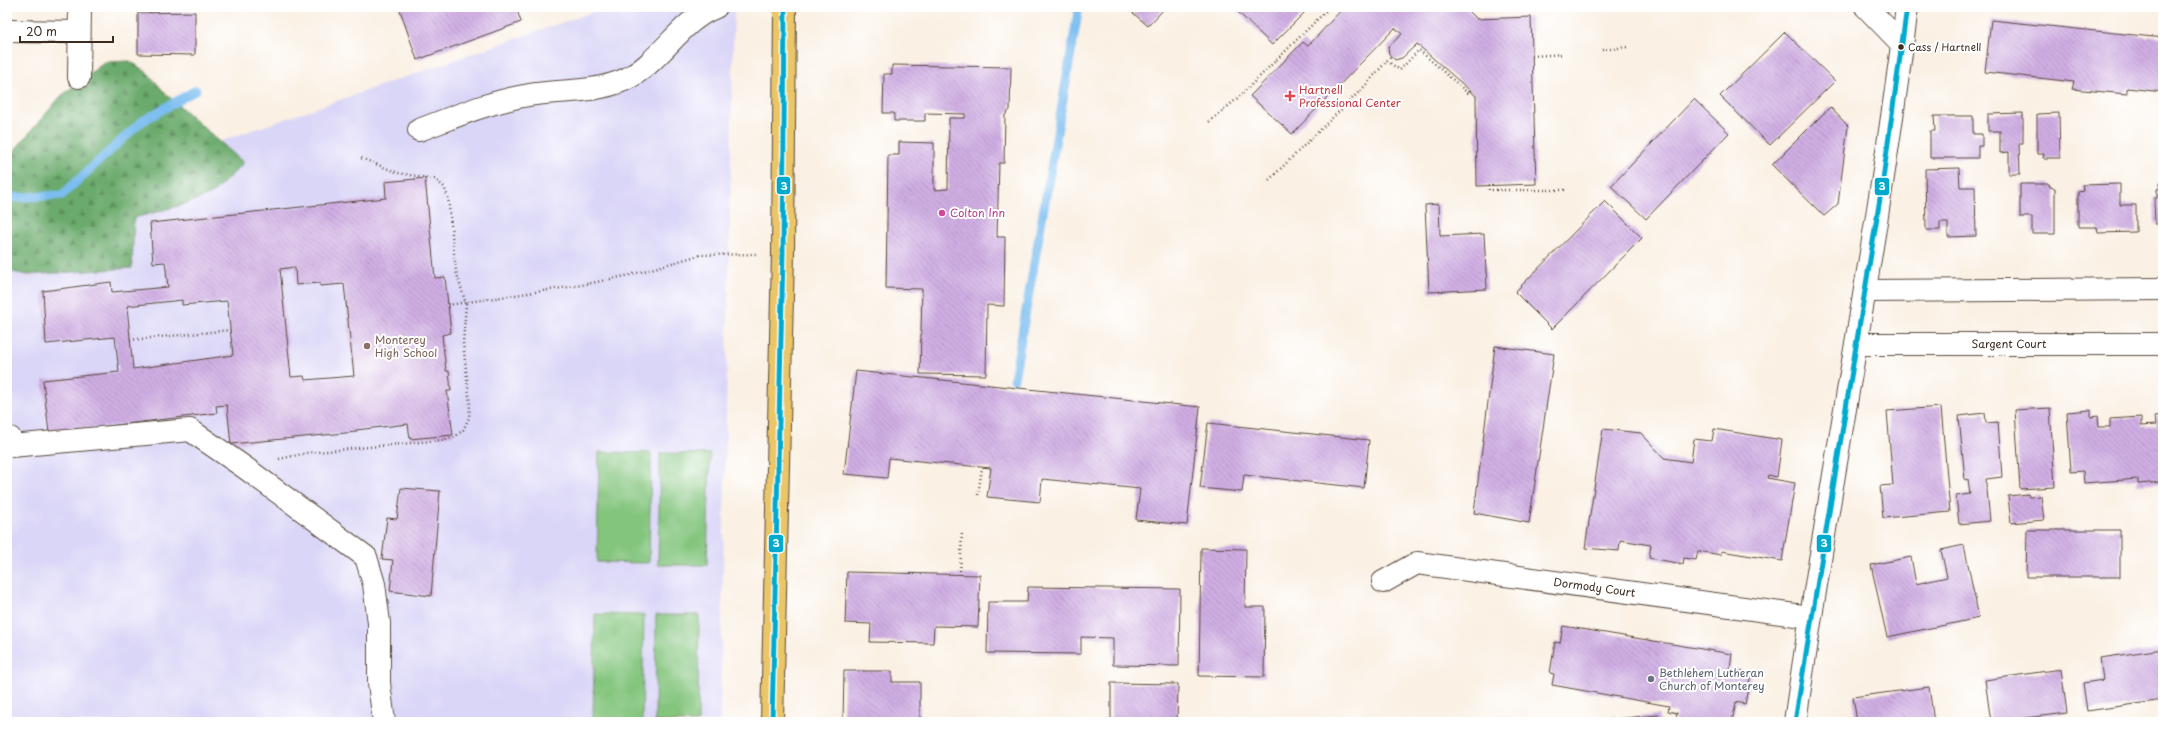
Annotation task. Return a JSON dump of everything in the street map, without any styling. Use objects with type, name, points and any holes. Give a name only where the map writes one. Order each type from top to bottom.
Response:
[{"type":"main road","points":[[772,722],[783,253],[785,7]]},
{"type":"street","points":[[79,77],[80,7]]},
{"type":"street","points":[[419,130],[471,111],[528,95],[584,91],[624,80],[651,61],[674,38],[707,10],[716,7]]},
{"type":"street","points":[[1866,7],[1902,44]]},
{"type":"street","points":[[1796,722],[1810,617],[1865,292],[1907,7]]},
{"type":"street","points":[[7,31],[79,32]]},
{"type":"street","points":[[1865,292],[2163,289]]},
{"type":"street","name":"Sargent Court","points":[[1856,344],[2163,344]]},
{"type":"street","points":[[10,438],[11,446],[190,430],[244,467],[366,557],[374,584],[379,623],[379,683],[384,722]]},
{"type":"street","name":"Dormody Court","points":[[1383,582],[1417,563],[1810,617]]},
{"type":"path","points":[[1209,122],[1238,98],[1330,7]]},
{"type":"path","points":[[1602,50],[1627,47]]},
{"type":"path","points":[[1387,61],[1400,70],[1420,50],[1469,94],[1470,91]]},
{"type":"path","points":[[1532,56],[1563,54]]},
{"type":"path","points":[[1268,180],[1365,86],[1391,56]]},
{"type":"path","points":[[244,467],[306,453],[442,440],[455,437],[463,430],[469,418],[470,404],[463,342],[466,304],[456,271],[448,197],[444,187],[435,179],[398,173],[361,158]]},
{"type":"path","points":[[1489,185],[1490,190],[1565,190]]},
{"type":"path","points":[[448,305],[466,304],[589,284],[630,275],[700,255],[783,253]]},
{"type":"path","points":[[130,340],[230,330]]},
{"type":"path","points":[[978,495],[982,468]]},
{"type":"path","points":[[960,575],[962,531]]},
{"type":"shaded area","name":"Monterey High School","points":[[607,7],[734,7],[720,722],[7,722],[7,220],[201,148]]},
{"type":"green space","points":[[130,61],[148,73],[166,94],[244,163],[212,194],[182,205],[134,218],[132,268],[27,275],[7,271],[7,159],[61,96],[105,62]]},
{"type":"green space","points":[[599,452],[651,453],[649,563],[597,562]]},
{"type":"green space","points":[[660,453],[710,454],[707,565],[658,565]]},
{"type":"green space","points":[[595,614],[644,615],[642,722],[593,722]]},
{"type":"green space","points":[[656,615],[699,615],[698,722],[655,722]]},
{"type":"building","points":[[399,7],[516,7],[521,22],[417,60]]},
{"type":"building","points":[[1126,7],[1166,7],[1148,26]]},
{"type":"building","points":[[1233,7],[1310,7],[1272,45]]},
{"type":"building","name":"Hartnell Professional Center","points":[[1344,7],[1367,7],[1370,10],[1374,7],[1465,7],[1477,19],[1531,17],[1536,184],[1477,186],[1476,96],[1417,44],[1402,58],[1395,60],[1389,54],[1388,47],[1402,34],[1395,28],[1292,134],[1250,96],[1303,42],[1308,46]]},
{"type":"building","points":[[195,12],[195,55],[138,54],[138,13]]},
{"type":"building","points":[[1991,20],[2163,38],[2163,92],[2127,88],[2127,94],[2072,89],[2074,82],[1985,72]]},
{"type":"building","points":[[1785,32],[1835,81],[1770,145],[1720,96]]},
{"type":"building","name":"Colton Inn","points":[[892,65],[1011,67],[1010,110],[1005,115],[1004,163],[999,163],[997,237],[1005,237],[1004,306],[987,305],[986,375],[920,374],[922,289],[886,288],[888,155],[899,155],[899,142],[934,143],[934,190],[948,189],[949,118],[965,118],[965,114],[925,113],[925,121],[894,121],[894,113],[883,113],[884,74],[892,74]]},
{"type":"building","points":[[1694,99],[1729,133],[1646,219],[1611,186]]},
{"type":"building","points":[[1830,107],[1848,126],[1838,204],[1824,216],[1772,165]]},
{"type":"building","points":[[2023,113],[2023,143],[2019,143],[2020,174],[2009,174],[2009,152],[2000,153],[2000,131],[1988,131],[1988,114]]},
{"type":"building","points":[[2059,113],[2060,158],[2043,158],[2044,154],[2037,154],[2037,114]]},
{"type":"building","points":[[1934,116],[1973,116],[1973,134],[1982,134],[1982,146],[1978,146],[1978,158],[1930,158],[1930,131],[1935,131]]},
{"type":"building","points":[[1959,168],[1960,187],[1975,187],[1976,236],[1948,237],[1948,222],[1940,222],[1940,230],[1926,230],[1925,169]]},
{"type":"building","points":[[425,178],[435,278],[445,277],[451,333],[442,335],[446,371],[449,371],[451,391],[447,391],[453,435],[410,439],[408,424],[356,430],[356,432],[231,444],[227,405],[216,406],[217,413],[49,433],[43,380],[119,372],[115,337],[46,344],[43,291],[111,282],[112,292],[168,287],[165,262],[153,263],[150,223],[386,198],[385,182]],"holes":[[[295,267],[296,285],[320,283],[320,286],[344,284],[354,376],[305,380],[304,376],[291,377],[280,269]],[[182,300],[182,305],[227,301],[233,355],[133,369],[127,306]]]},
{"type":"building","points":[[2160,182],[2163,182],[2163,224],[2155,224],[2154,198],[2157,198],[2157,189],[2160,188]]},
{"type":"building","points":[[2020,184],[2049,184],[2050,187],[2055,188],[2055,234],[2032,234],[2032,217],[2020,217]]},
{"type":"building","points":[[2120,184],[2120,205],[2136,205],[2136,232],[2098,233],[2097,227],[2078,227],[2078,192],[2083,191],[2082,185]]},
{"type":"building","points":[[1605,201],[1642,238],[1552,329],[1515,292]]},
{"type":"building","points":[[1439,204],[1440,236],[1484,234],[1487,289],[1429,292],[1425,205]]},
{"type":"building","points":[[1495,346],[1554,354],[1529,523],[1474,513]]},
{"type":"building","points":[[856,371],[1200,407],[1187,525],[1136,520],[1140,489],[1042,479],[1040,502],[987,497],[991,468],[889,458],[887,478],[844,474]]},
{"type":"building","points":[[1941,407],[1950,512],[1883,518],[1880,486],[1893,485],[1887,411]]},
{"type":"building","points":[[2050,408],[2055,487],[2020,489],[2015,410]]},
{"type":"building","points":[[2091,410],[2091,417],[2098,416],[2099,427],[2110,427],[2110,419],[2141,417],[2141,426],[2156,425],[2155,416],[2163,415],[2163,482],[2138,484],[2138,479],[2084,483],[2083,471],[2071,472],[2067,412]]},
{"type":"building","points":[[1985,413],[1986,423],[1998,422],[2002,477],[1986,479],[1990,521],[1959,524],[1956,496],[1970,494],[1968,479],[1965,480],[1959,416]]},
{"type":"building","points":[[1208,423],[1369,440],[1364,488],[1244,475],[1242,492],[1200,488]]},
{"type":"building","points":[[1603,429],[1641,433],[1664,458],[1691,462],[1694,439],[1712,441],[1714,429],[1782,440],[1777,477],[1768,475],[1767,478],[1795,483],[1782,561],[1721,551],[1721,555],[1698,551],[1696,560],[1684,558],[1683,564],[1649,558],[1651,545],[1620,540],[1619,551],[1585,548]]},
{"type":"building","points":[[401,488],[440,491],[431,596],[390,591],[393,560],[382,559],[387,518],[397,519]]},
{"type":"building","points":[[2028,494],[2029,497],[2041,496],[2044,520],[2011,523],[2008,496]]},
{"type":"building","points":[[2027,530],[2120,530],[2120,577],[2026,577]]},
{"type":"building","points":[[1964,545],[1979,618],[1887,637],[1871,565],[1911,557],[1916,584],[1947,577],[1941,550]]},
{"type":"building","points":[[1201,548],[1246,549],[1245,607],[1265,607],[1264,677],[1199,676]]},
{"type":"building","points":[[847,572],[980,575],[978,627],[934,626],[933,643],[870,642],[871,624],[845,623]]},
{"type":"building","points":[[1028,587],[1180,589],[1179,666],[1113,665],[1113,638],[1081,637],[1081,654],[987,653],[988,602],[1027,602]]},
{"type":"building","name":"Bethlehem Lutheran Church of Monterey","points":[[1563,626],[1732,654],[1730,669],[1751,673],[1745,704],[1736,702],[1732,722],[1675,722],[1677,713],[1668,711],[1669,706],[1552,685],[1554,674],[1550,673],[1555,642],[1560,643]]},
{"type":"building","points":[[2163,649],[2163,700],[2087,711],[2083,683],[2103,680],[2100,658]]},
{"type":"building","points":[[2061,669],[2067,713],[1991,722],[1985,680]]},
{"type":"building","points":[[844,671],[892,671],[892,682],[920,682],[920,722],[843,722]]},
{"type":"building","points":[[1111,683],[1178,684],[1177,722],[1111,722]]},
{"type":"building","points":[[1929,687],[1934,722],[1857,722],[1853,697]]},
{"type":"building","points":[[1658,715],[1659,722],[1590,722],[1590,721]]},
{"type":"waterway","points":[[1014,379],[1079,7]]},
{"type":"waterway","points":[[7,198],[62,195],[141,122],[196,90]]},
{"type":"transit line","name":"3","points":[[772,722],[783,253],[785,7]]},
{"type":"transit line","name":"3","points":[[1795,722],[1882,186],[1907,7]]},
{"type":"place","name":"Cass / Hartnell","points":[[1901,47]]},
{"type":"place","name":"Hartnell Professional Center","points":[[1290,96]]},
{"type":"place","name":"Colton Inn","points":[[942,213]]},
{"type":"place","name":"Monterey High School","points":[[367,346]]},
{"type":"place","name":"Bethlehem Lutheran Church of Monterey","points":[[1651,679]]}]
